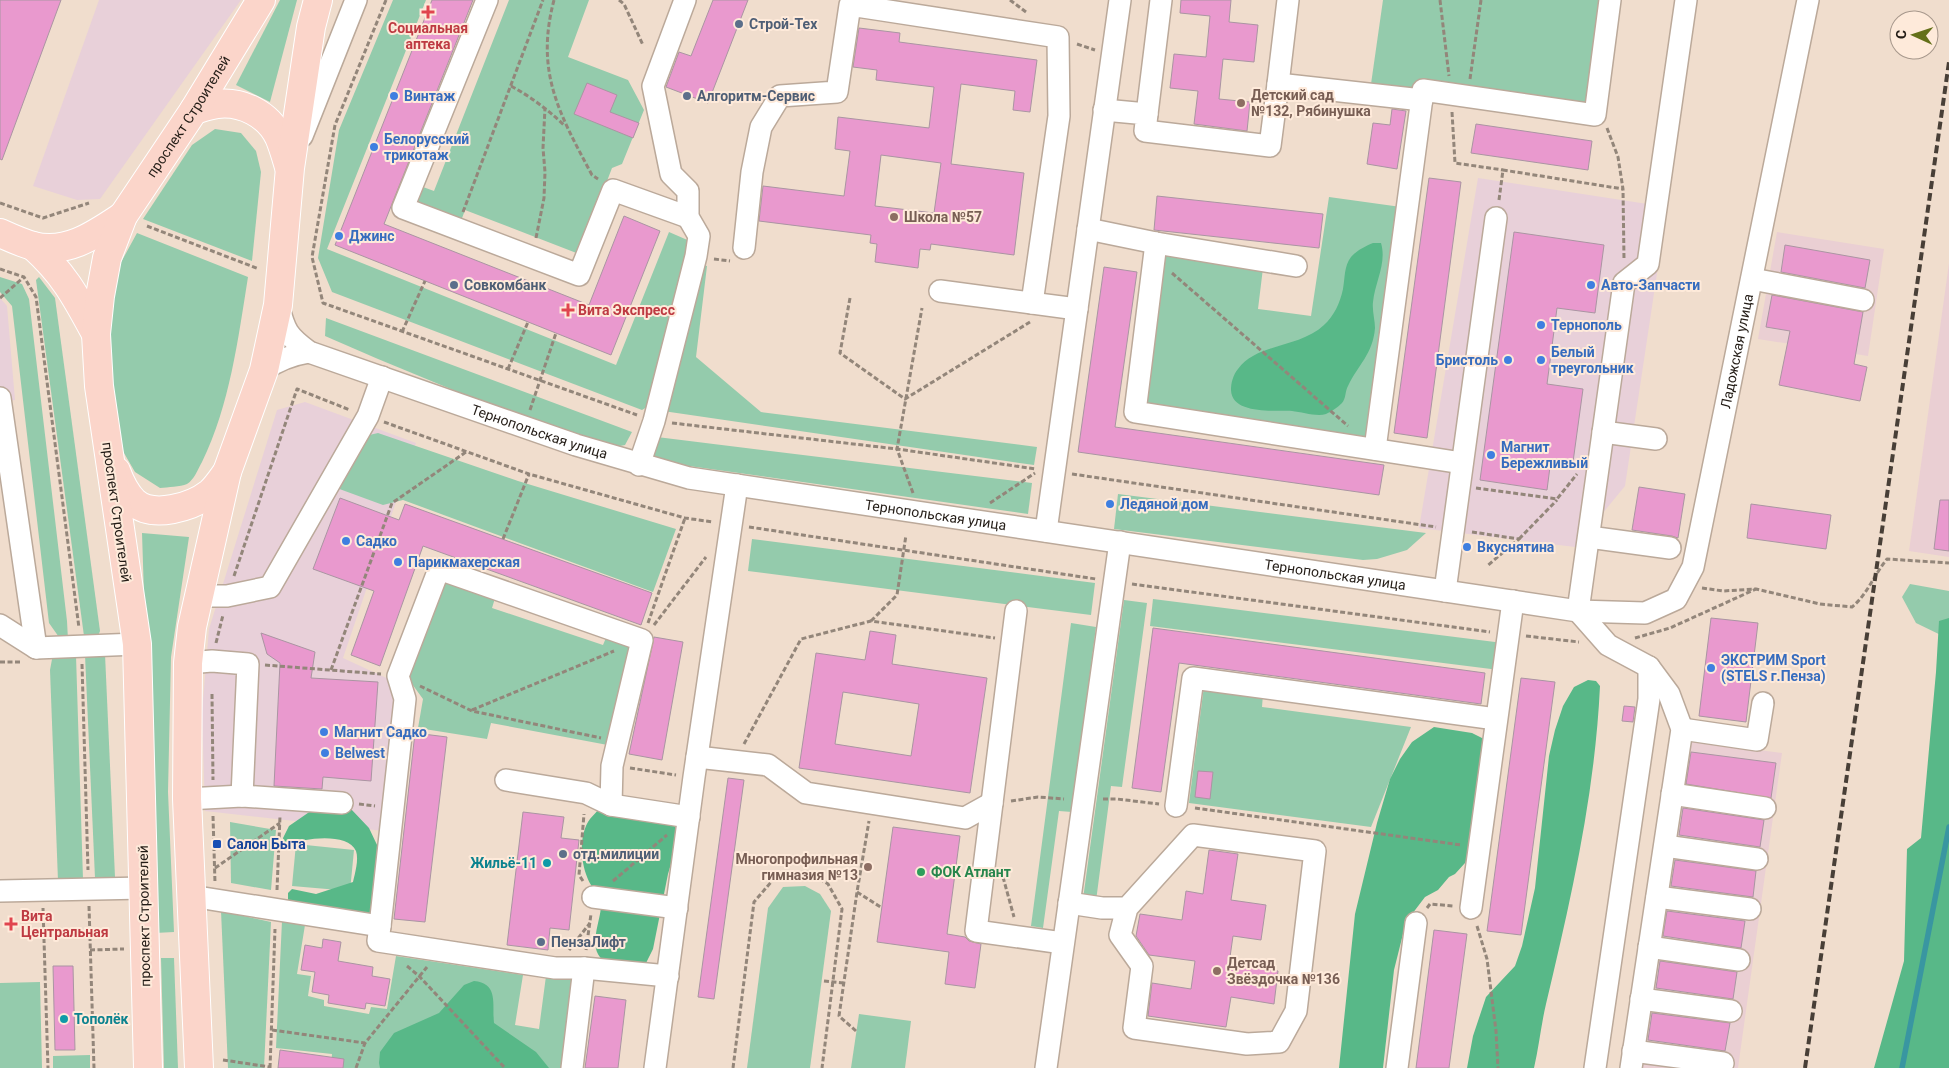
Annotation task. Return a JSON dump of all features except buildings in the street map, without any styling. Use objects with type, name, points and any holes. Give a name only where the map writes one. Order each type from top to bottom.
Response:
[{"type":"main road","name":"проспект Строителей","points":[[148,1068],[137,644],[99,386],[96,334],[100,296],[107,258],[135,221],[194,110],[261,0]]},
{"type":"main road","points":[[211,1064],[191,896],[187,799],[188,663],[198,596],[227,472],[264,370],[278,305],[290,168],[310,27],[318,0]]},
{"type":"main road","points":[[194,110],[217,104],[235,104],[252,109],[267,120],[279,136],[290,168]]},
{"type":"main road","points":[[0,233],[33,246],[51,248],[71,246],[135,221]]},
{"type":"main road","points":[[33,246],[52,264],[70,286],[96,334]]},
{"type":"main road","points":[[108,449],[122,488],[134,503],[149,508],[169,510],[191,505],[211,492],[227,472]]},
{"type":"street","points":[[290,168],[356,0]]},
{"type":"street","points":[[487,0],[403,208],[579,275],[613,190],[688,217]]},
{"type":"street","points":[[639,465],[654,421],[696,256],[699,236],[688,217],[688,192],[671,174],[653,86],[685,0]]},
{"type":"street","points":[[1046,531],[1120,0]]},
{"type":"street","points":[[1161,0],[1144,131],[1270,146],[1288,0]]},
{"type":"street","points":[[1375,448],[1422,90],[1595,115],[1610,0]]},
{"type":"street","points":[[1686,0],[1648,264],[1624,283],[1578,611],[1608,645],[1649,666],[1669,694],[1682,729],[1632,1059],[1723,1063]]},
{"type":"street","name":"Ладожская улица","points":[[1578,611],[1645,613],[1676,599],[1693,567],[1808,0]]},
{"type":"street","points":[[744,248],[752,172],[761,127],[780,96],[837,92],[850,5],[896,6],[1058,37],[1059,116],[1032,303]]},
{"type":"street","points":[[1278,84],[1422,100]]},
{"type":"street","points":[[1104,110],[1147,114]]},
{"type":"street","points":[[1445,591],[1496,218]]},
{"type":"street","points":[[1088,229],[1155,250],[1296,266]]},
{"type":"street","points":[[1155,250],[1134,412],[1462,462]]},
{"type":"street","points":[[1752,279],[1863,300]]},
{"type":"street","points":[[940,291],[1076,309]]},
{"type":"street","name":"Тернопольская улица","points":[[278,305],[284,329],[309,352],[576,445],[639,465],[689,478],[1578,611]]},
{"type":"street","points":[[264,370],[278,360],[291,355],[309,352]]},
{"type":"street","points":[[198,596],[227,596],[270,587],[368,416],[382,377]]},
{"type":"street","points":[[0,395],[31,655]]},
{"type":"street","points":[[1603,432],[1656,439]]},
{"type":"street","points":[[655,1068],[695,767],[737,485]]},
{"type":"street","points":[[1589,537],[1670,548]]},
{"type":"street","points":[[1046,1068],[1120,542]]},
{"type":"street","points":[[379,934],[405,699],[398,676],[439,569],[642,640],[612,766],[610,805]]},
{"type":"street","points":[[1471,908],[1513,601]]},
{"type":"street","points":[[1016,611],[976,931],[1063,943]]},
{"type":"street","points":[[0,625],[31,655]]},
{"type":"street","points":[[31,655],[81,647],[137,644]]},
{"type":"street","points":[[188,663],[212,661],[248,664],[242,796]]},
{"type":"street","points":[[1595,1068],[1649,699],[1649,666]]},
{"type":"street","points":[[1176,806],[1193,678],[1496,719]]},
{"type":"street","points":[[1682,729],[1757,740],[1763,703]]},
{"type":"street","points":[[695,767],[735,760],[768,765],[806,792],[964,818],[992,803]]},
{"type":"street","points":[[506,780],[586,794],[610,805],[689,817]]},
{"type":"street","points":[[1672,794],[1765,808]]},
{"type":"street","points":[[187,799],[242,796],[342,803]]},
{"type":"street","points":[[1068,903],[1102,908],[1127,908],[1193,835],[1315,851],[1296,1011],[1279,1042],[1247,1044],[1134,1028],[1142,966],[1120,935],[1127,908]]},
{"type":"street","points":[[1665,846],[1757,859]]},
{"type":"street","points":[[0,891],[144,888]]},
{"type":"street","points":[[191,896],[276,911],[379,934],[441,951],[556,968],[584,968],[668,976]]},
{"type":"street","points":[[593,897],[676,908]]},
{"type":"street","points":[[1657,897],[1750,909]]},
{"type":"street","points":[[1397,1068],[1416,923]]},
{"type":"street","points":[[1649,947],[1739,960]]},
{"type":"street","points":[[572,1068],[584,968]]},
{"type":"street","points":[[1641,998],[1731,1011]]},
{"type":"path","points":[[386,0],[335,125],[312,257],[323,303],[654,421],[897,449],[1039,470],[966,520]]},
{"type":"path","points":[[457,229],[543,0]]},
{"type":"path","points":[[554,0],[549,18],[546,48],[552,86],[563,121],[592,175],[613,190]]},
{"type":"path","points":[[619,0],[624,4],[643,45]]},
{"type":"path","points":[[1440,0],[1459,96]]},
{"type":"path","points":[[1481,0],[1459,96],[1456,163],[1623,189]]},
{"type":"path","points":[[1058,37],[1094,50],[1111,63]]},
{"type":"path","points":[[510,86],[530,96],[568,129]]},
{"type":"path","points":[[536,238],[544,198],[545,172],[543,148],[546,108]]},
{"type":"path","points":[[1595,115],[1606,127],[1618,157],[1623,189],[1624,283]]},
{"type":"path","points":[[1496,218],[1503,170]]},
{"type":"path","points":[[0,203],[43,218],[89,203]]},
{"type":"path","points":[[135,221],[260,270]]},
{"type":"path","points":[[1155,250],[1375,448]]},
{"type":"path","points":[[0,269],[24,276],[36,297],[81,647],[94,1068]]},
{"type":"path","points":[[0,298],[24,276]]},
{"type":"path","points":[[402,332],[425,281]]},
{"type":"path","points":[[850,298],[840,353],[905,398]]},
{"type":"path","points":[[905,398],[1055,306]]},
{"type":"path","points":[[913,493],[897,449],[922,308]]},
{"type":"path","points":[[508,370],[528,322]]},
{"type":"path","points":[[530,410],[556,333]]},
{"type":"path","points":[[297,389],[529,474],[684,518],[1115,582],[1478,630]]},
{"type":"path","points":[[331,670],[392,503],[467,452]]},
{"type":"path","points":[[1487,566],[1519,539],[1557,499],[1581,469]]},
{"type":"path","points":[[1054,472],[1519,539]]},
{"type":"path","points":[[503,539],[529,474]]},
{"type":"path","points":[[1458,485],[1557,499]]},
{"type":"path","points":[[642,640],[684,518]]},
{"type":"path","points":[[871,621],[897,595],[906,535]]},
{"type":"path","points":[[1683,586],[1723,591],[1756,589],[1820,604],[1852,607],[1861,600],[1876,573],[1886,560],[1949,563]]},
{"type":"path","points":[[735,760],[801,639],[871,621],[1013,641]]},
{"type":"path","points":[[0,662],[31,655]]},
{"type":"path","points":[[248,664],[398,676],[472,711],[618,742]]},
{"type":"path","points":[[612,766],[695,767]]},
{"type":"path","points":[[992,803],[1038,797],[1083,800],[1117,799],[1479,847]]},
{"type":"path","points":[[211,1064],[270,1068],[281,799]]},
{"type":"path","points":[[342,803],[394,807]]},
{"type":"path","points":[[856,1031],[839,1016],[872,803]]},
{"type":"path","points":[[593,897],[689,817]]},
{"type":"path","points":[[215,869],[280,822]]},
{"type":"path","points":[[733,1068],[754,902],[778,874],[809,872],[828,884],[842,909],[822,1068]]},
{"type":"path","points":[[1002,873],[1019,937]]},
{"type":"path","points":[[42,890],[48,1068]]},
{"type":"path","points":[[857,892],[882,908]]},
{"type":"path","points":[[1416,923],[1430,904],[1471,908],[1487,959],[1496,1031],[1498,1068]]},
{"type":"path","points":[[556,968],[590,923]]},
{"type":"path","points":[[379,934],[505,1068]]},
{"type":"path","points":[[356,1068],[366,1043],[441,951]]},
{"type":"path","points":[[824,981],[843,983]]},
{"type":"path","points":[[272,1030],[366,1043]]},
{"type":"shaded area","points":[[99,0],[241,0],[100,199],[77,200],[33,186]]},
{"type":"shaded area","points":[[1478,178],[1667,207],[1625,486],[1575,547],[1419,528]]},
{"type":"shaded area","points":[[1777,232],[1884,249],[1868,356],[1758,339]]},
{"type":"shaded area","points":[[1949,263],[1949,557],[1909,551]]},
{"type":"shaded area","points":[[0,298],[7,306],[15,400],[0,402]]},
{"type":"shaded area","points":[[305,402],[416,443],[343,658],[395,682],[384,831],[205,811],[202,713],[209,629],[277,410]]},
{"type":"shaded area","points":[[1675,739],[1782,753],[1738,1068],[1625,1068]]},
{"type":"green space","points":[[280,0],[297,0],[270,102],[236,85]]},
{"type":"green space","points":[[393,0],[426,0],[327,249],[616,365],[669,232],[692,242],[655,402],[642,410],[332,292],[318,258],[339,130]]},
{"type":"green space","points":[[509,0],[589,0],[568,57],[628,80],[644,110],[622,164],[612,168],[579,254],[465,210],[461,221],[417,204],[423,187],[434,191]]},
{"type":"green space","points":[[1383,0],[1600,0],[1585,106],[1417,91],[1371,84]]},
{"type":"green space","points":[[215,129],[241,133],[256,151],[261,172],[252,261],[143,219],[192,145]]},
{"type":"green space","points":[[1329,197],[1401,207],[1368,437],[1144,405],[1166,254],[1263,268],[1258,309],[1311,316]]},
{"type":"green space","points":[[137,233],[248,277],[232,371],[220,418],[196,474],[187,484],[181,486],[160,488],[135,472],[117,441],[104,344],[119,266]]},
{"type":"green space","points":[[1373,243],[1381,243],[1383,258],[1373,302],[1374,337],[1368,352],[1346,390],[1342,403],[1322,415],[1292,411],[1256,410],[1239,404],[1233,398],[1231,390],[1233,379],[1238,369],[1256,354],[1303,338],[1324,325],[1331,318],[1338,304],[1343,289],[1346,268],[1351,257],[1356,252]]},
{"type":"green space","points":[[698,264],[707,266],[696,357],[761,412],[1037,447],[1034,465],[663,411]]},
{"type":"green space","points":[[0,277],[22,284],[29,299],[68,640],[61,640],[49,623],[12,306],[0,292]]},
{"type":"green space","points":[[39,277],[55,298],[100,631],[98,636],[84,636],[36,280]]},
{"type":"green space","points":[[326,318],[632,432],[625,445],[615,447],[538,425],[325,336]]},
{"type":"green space","points":[[378,433],[518,481],[676,529],[653,592],[403,500],[383,505],[334,487],[365,436]]},
{"type":"green space","points":[[657,437],[1032,483],[1028,514],[689,466],[654,457]]},
{"type":"green space","points":[[1118,494],[1426,533],[1407,550],[1377,559],[1363,560],[1114,529]]},
{"type":"green space","points":[[142,533],[189,537],[171,657],[168,792],[174,932],[155,933]]},
{"type":"green space","points":[[752,539],[1095,583],[1091,615],[748,571]]},
{"type":"green space","points":[[442,574],[496,595],[492,608],[603,645],[608,633],[635,643],[613,746],[491,723],[487,739],[418,728],[423,699],[404,673]]},
{"type":"green space","points":[[1910,584],[1949,591],[1949,639],[1916,623],[1902,597]]},
{"type":"green space","points":[[1153,599],[1503,643],[1499,670],[1150,626]]},
{"type":"green space","points":[[1124,600],[1147,603],[1122,787],[1111,786],[1096,901],[1083,899]]},
{"type":"green space","points":[[1949,618],[1949,1068],[1874,1068],[1904,961],[1907,849],[1921,838],[1939,621]]},
{"type":"green space","points":[[1071,623],[1096,627],[1072,812],[1059,811],[1043,928],[1031,926]]},
{"type":"green space","points":[[53,654],[76,656],[83,880],[58,881],[50,670]]},
{"type":"green space","points":[[105,654],[115,877],[95,878],[85,655]]},
{"type":"green space","points":[[1588,680],[1596,681],[1600,686],[1593,766],[1580,846],[1544,1012],[1534,1068],[1467,1068],[1473,1036],[1486,997],[1515,966],[1522,946],[1535,888],[1549,756],[1555,730],[1563,706],[1574,687]]},
{"type":"green space","points":[[1204,686],[1263,694],[1262,707],[1411,727],[1371,827],[1189,803]]},
{"type":"green space","points":[[1434,727],[1472,733],[1484,739],[1468,857],[1455,874],[1449,877],[1438,890],[1425,897],[1406,922],[1394,970],[1383,1068],[1339,1068],[1355,914],[1377,823],[1390,779],[1400,759],[1412,742]]},
{"type":"green space","points":[[318,806],[351,809],[369,828],[378,847],[373,910],[369,916],[288,902],[288,893],[292,889],[316,894],[353,882],[357,858],[356,851],[351,845],[344,841],[325,838],[304,840],[289,845],[284,842],[283,838],[289,826]]},
{"type":"green space","points":[[598,810],[670,821],[676,828],[677,844],[668,874],[653,949],[646,963],[641,966],[603,960],[598,955],[596,948],[595,941],[601,905],[585,870],[582,845],[588,822]]},
{"type":"green space","points":[[230,822],[276,830],[271,890],[231,883]]},
{"type":"green space","points":[[296,844],[354,850],[350,891],[292,886]]},
{"type":"green space","points":[[805,886],[820,894],[831,911],[810,1068],[747,1068],[768,908],[783,887]]},
{"type":"green space","points":[[221,911],[271,922],[264,1068],[228,1068]]},
{"type":"green space","points":[[282,921],[305,925],[297,974],[311,976],[308,996],[324,1000],[324,1006],[369,1014],[371,1007],[387,1009],[396,956],[523,975],[515,1025],[539,1029],[546,976],[574,980],[563,1068],[331,1068],[332,1054],[276,1048]]},
{"type":"green space","points":[[161,958],[174,958],[178,1068],[164,1068]]},
{"type":"green space","points":[[474,981],[482,983],[491,990],[494,1023],[536,1052],[549,1068],[380,1068],[380,1052],[394,1033],[439,1013],[464,985]]},
{"type":"green space","points":[[40,982],[42,1068],[0,1068],[0,983]]},
{"type":"green space","points":[[859,1014],[911,1021],[905,1068],[851,1068]]},
{"type":"green space","points":[[90,1055],[90,1068],[53,1068],[53,1056]]},
{"type":"waterway","points":[[1902,1068],[1949,827]]},
{"type":"railway","points":[[1805,1068],[1949,62]]},
{"type":"place","name":"Социальная аптека","points":[[428,12]]},
{"type":"place","name":"Строй-Тех","points":[[739,24]]},
{"type":"place","name":"Винтаж","points":[[394,96]]},
{"type":"place","name":"Алгоритм-Сервис","points":[[687,96]]},
{"type":"place","name":"Детский сад №132, Рябинушка","points":[[1241,103]]},
{"type":"place","name":"Белорусский трикотаж","points":[[374,147]]},
{"type":"place","name":"Школа №57","points":[[894,217]]},
{"type":"place","name":"Джинс","points":[[339,236]]},
{"type":"place","name":"Совкомбанк","points":[[454,285]]},
{"type":"place","name":"Авто-Запчасти","points":[[1591,285]]},
{"type":"place","name":"Вита Экспресс","points":[[568,310]]},
{"type":"place","name":"Тернополь","points":[[1541,325]]},
{"type":"place","name":"Бристоль","points":[[1508,360]]},
{"type":"place","name":"Белый треугольник","points":[[1541,360]]},
{"type":"place","name":"Магнит Бережливый","points":[[1491,455]]},
{"type":"place","name":"Ледяной дом","points":[[1110,504]]},
{"type":"place","name":"Садко","points":[[346,541]]},
{"type":"place","name":"Вкуснятина","points":[[1467,547]]},
{"type":"place","name":"Парикмахерская","points":[[398,562]]},
{"type":"place","name":"ЭКСТРИМ Sport (STELS г.Пенза)","points":[[1711,668]]},
{"type":"place","name":"Магнит Садко","points":[[324,732]]},
{"type":"place","name":"Belwest","points":[[325,753]]},
{"type":"place","name":"Салон Быта","points":[[217,844]]},
{"type":"place","name":"отд.милиции","points":[[563,854]]},
{"type":"place","name":"Жильё-11","points":[[547,863]]},
{"type":"place","name":"Многопрофильная гимназия №13","points":[[868,867]]},
{"type":"place","name":"ФОК Атлант","points":[[921,872]]},
{"type":"place","name":"Вита Центральная","points":[[11,924]]},
{"type":"place","name":"ПензаЛифт","points":[[541,942]]},
{"type":"place","name":"Детсад Звёздочка №136","points":[[1217,971]]},
{"type":"place","name":"Тополёк","points":[[64,1019]]}]
